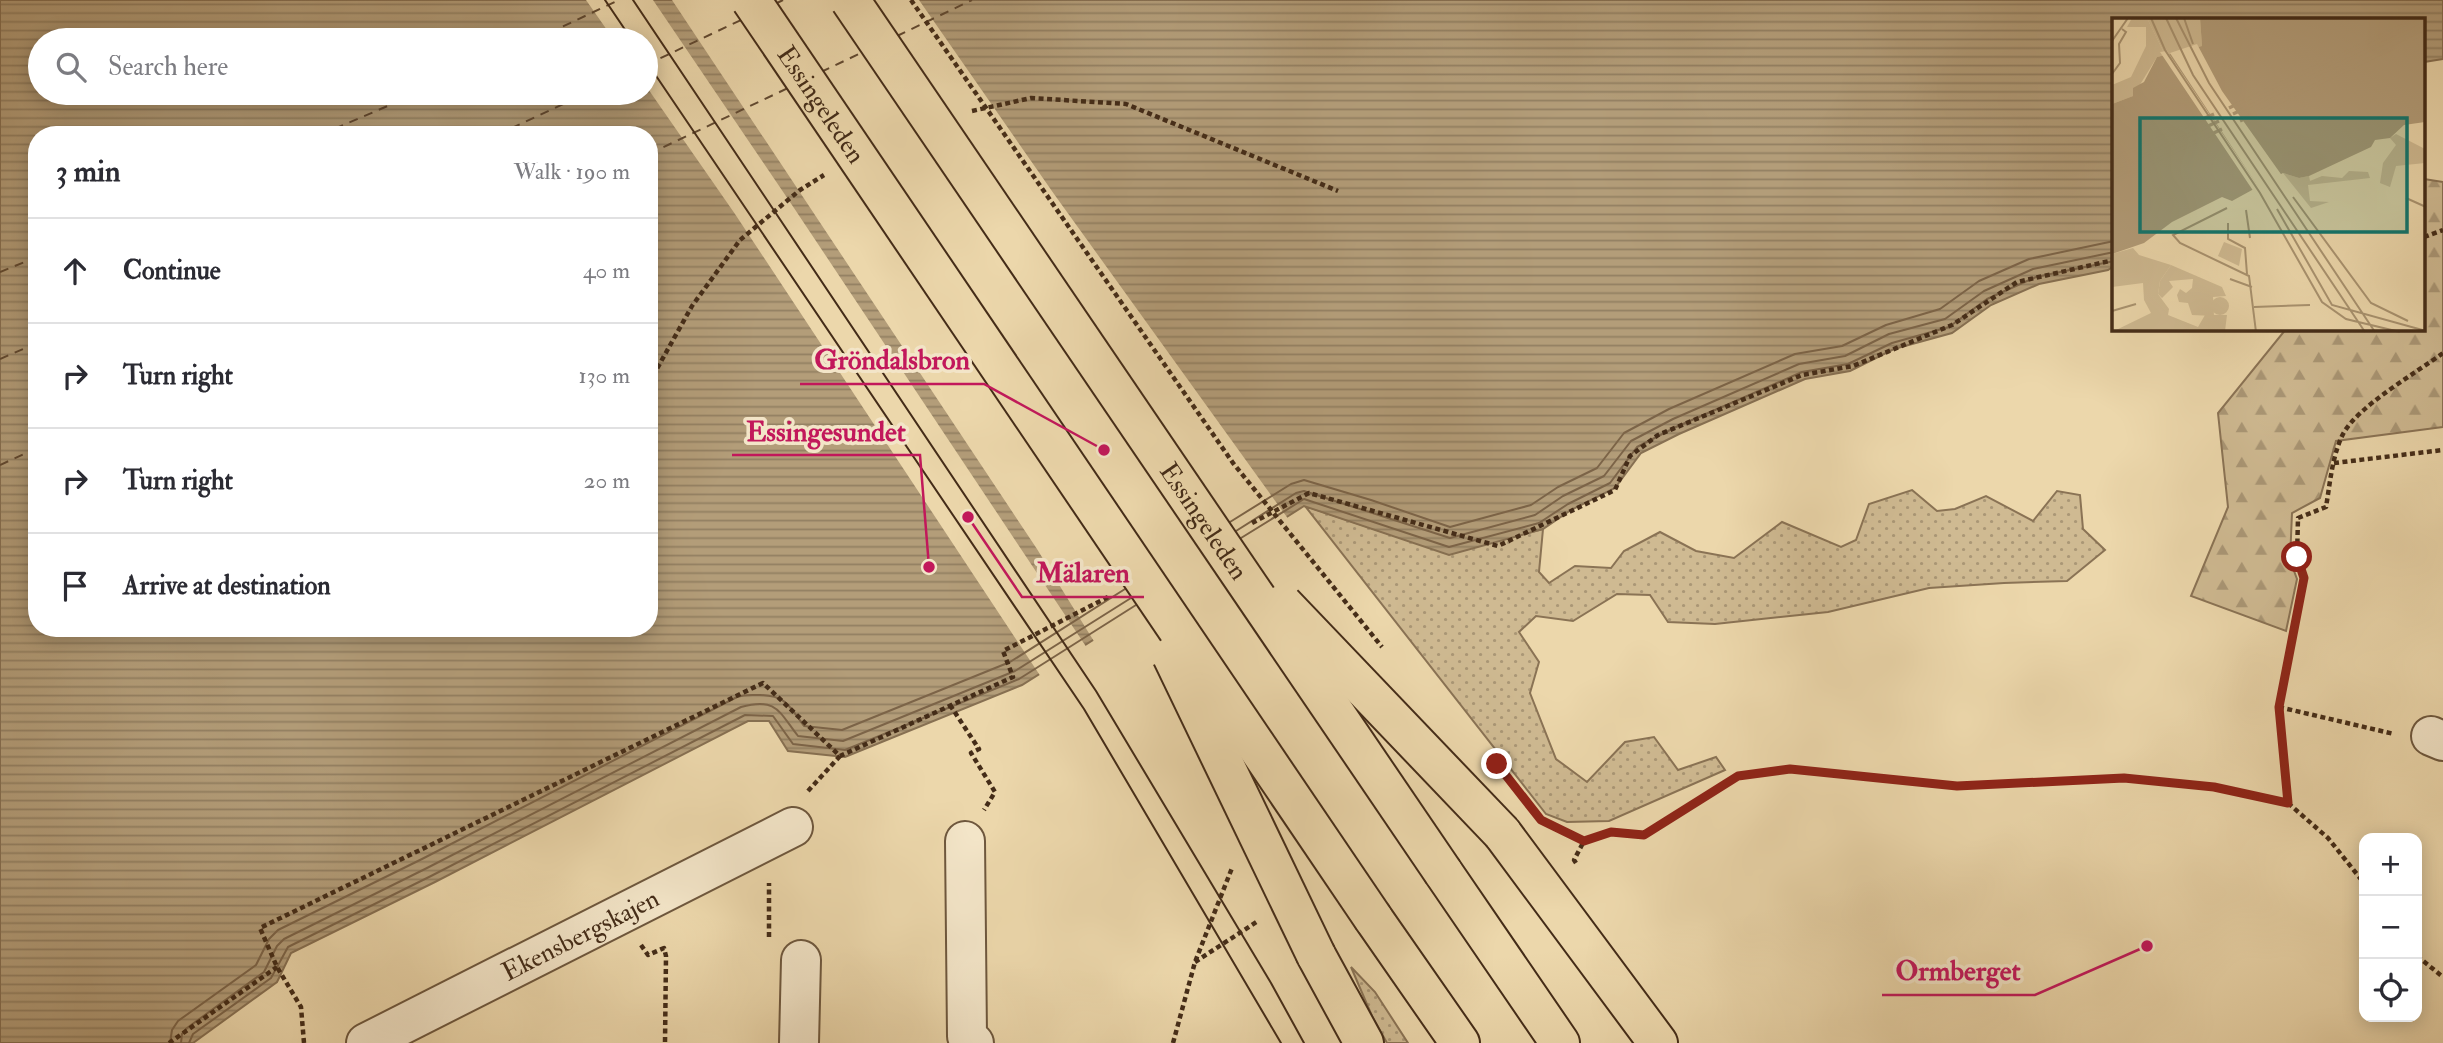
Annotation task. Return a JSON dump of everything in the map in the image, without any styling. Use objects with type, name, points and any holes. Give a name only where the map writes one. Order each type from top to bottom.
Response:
[{"type":"highway","name":"Essingeleden","points":[[751,0],[1460,1043]]},
{"type":"highway","name":"Essingeleden","points":[[850,0],[1560,1043]]},
{"type":"highway","points":[[1207,525],[1502,833],[1658,1043]]},
{"type":"highway","points":[[1115,538],[1316,954],[1364,1043]]},
{"type":"street","name":"Ekensbergskajen","points":[[366,1043],[799,810]]},
{"type":"street","points":[[965,841],[967,1036],[974,1043]]},
{"type":"street","points":[[785,951],[799,1043]]},
{"type":"path","points":[[911,0],[1233,463],[1384,649]]},
{"type":"path","points":[[2426,236],[2443,230]]},
{"type":"path","points":[[2100,263],[2112,260]]},
{"type":"path","points":[[2288,803],[2279,707],[2304,578],[2297,557],[2298,518],[2326,507],[2334,463],[2343,435],[2355,416],[2443,353]]},
{"type":"path","points":[[2334,463],[2443,450]]},
{"type":"path","points":[[950,705],[979,749],[971,753],[995,792]]},
{"type":"path","points":[[2279,707],[2408,738],[2437,738]]},
{"type":"path","points":[[799,810],[840,756]]},
{"type":"path","points":[[1497,764],[1519,792]]},
{"type":"path","points":[[1480,766],[1489,776]]},
{"type":"path","points":[[1581,872],[1574,860],[1584,841],[1611,832],[1644,835],[1738,776],[1790,769],[1957,786],[2124,778],[2214,787],[2288,803],[2328,838],[2359,877]]},
{"type":"path","points":[[1541,820],[1584,841]]},
{"type":"path","points":[[769,879],[785,951]]},
{"type":"path","points":[[260,928],[277,967],[301,1007],[304,1043]]},
{"type":"path","points":[[1195,962],[1231,938]]},
{"type":"path","points":[[665,1043],[666,956]]},
{"type":"path","points":[[2421,959],[2443,977]]},
{"type":"path","points":[[169,1043],[277,967]]},
{"type":"green space","points":[[2426,179],[2443,182],[2443,427],[2336,441],[2320,498],[2292,513],[2290,560],[2297,579],[2286,631],[2191,596],[2228,507],[2218,413],[2284,331],[2426,331]]},
{"type":"green space","points":[[1912,490],[1937,511],[1955,509],[1986,496],[2033,521],[2057,491],[2080,495],[2083,529],[2105,550],[2067,581],[1929,588],[1828,612],[1715,624],[1668,622],[1650,595],[1617,594],[1573,621],[1536,616],[1519,632],[1539,662],[1530,693],[1556,759],[1587,782],[1625,742],[1654,737],[1678,770],[1716,757],[1725,770],[1609,821],[1567,822],[1546,814],[1305,506],[1449,554],[1543,529],[1539,572],[1549,583],[1575,566],[1611,568],[1624,551],[1660,532],[1696,551],[1734,558],[1782,522],[1841,547],[1856,540],[1869,504]]},
{"type":"green space","points":[[1351,967],[1375,992],[1408,1043],[1387,1043]]},
{"type":"water","points":[[0,0],[2443,0],[2443,59],[2426,62],[2426,18],[2112,18],[2112,267],[2108,270],[2039,284],[1991,305],[1952,333],[1894,349],[1850,371],[1805,379],[1679,434],[1641,453],[1615,488],[1571,510],[1543,529],[1449,555],[1304,506],[1022,685],[845,757],[788,751],[769,721],[748,721],[291,953],[277,982],[193,1043],[0,1043]]},
{"type":"pier","points":[[586,0],[653,0],[1087,648],[1041,677],[735,214],[658,103],[658,28],[606,28]]},
{"type":"pier","points":[[672,0],[919,0],[1054,194],[1289,520],[1095,643],[1037,549]]},
{"type":"ferry route","points":[[560,28],[619,0]]},
{"type":"ferry route","points":[[775,4],[783,0]]},
{"type":"ferry route","points":[[897,36],[972,0]]},
{"type":"ferry route","points":[[658,59],[741,20]]},
{"type":"ferry route","points":[[821,72],[863,52]]},
{"type":"ferry route","points":[[658,150],[788,88]]},
{"type":"ferry route","points":[[341,126],[390,105]]},
{"type":"ferry route","points":[[516,126],[561,105]]},
{"type":"ferry route","points":[[0,272],[28,261]]},
{"type":"ferry route","points":[[0,359],[28,347]]},
{"type":"ferry route","points":[[0,465],[28,452]]},
{"type":"tram line","points":[[605,0],[624,28]]},
{"type":"tram line","points":[[633,0],[652,28]]},
{"type":"tram line","points":[[658,37],[1096,691],[1271,983],[1304,1043]]},
{"type":"tram line","points":[[658,79],[1084,709],[1281,1043]]},
{"type":"place","name":"Gröndalsbron","points":[[1104,450]]},
{"type":"place","name":"Mälaren","points":[[968,517]]},
{"type":"place","name":"Essingesundet","points":[[929,567]]},
{"type":"place","name":"Ormberget","points":[[2147,946]]},
{"type":"route","points":[[1497,764],[1541,820],[1584,841],[1611,832],[1644,835],[1738,776],[1790,769],[1957,786],[2124,778],[2214,787],[2288,803],[2279,707],[2304,578],[2297,557]]}]
